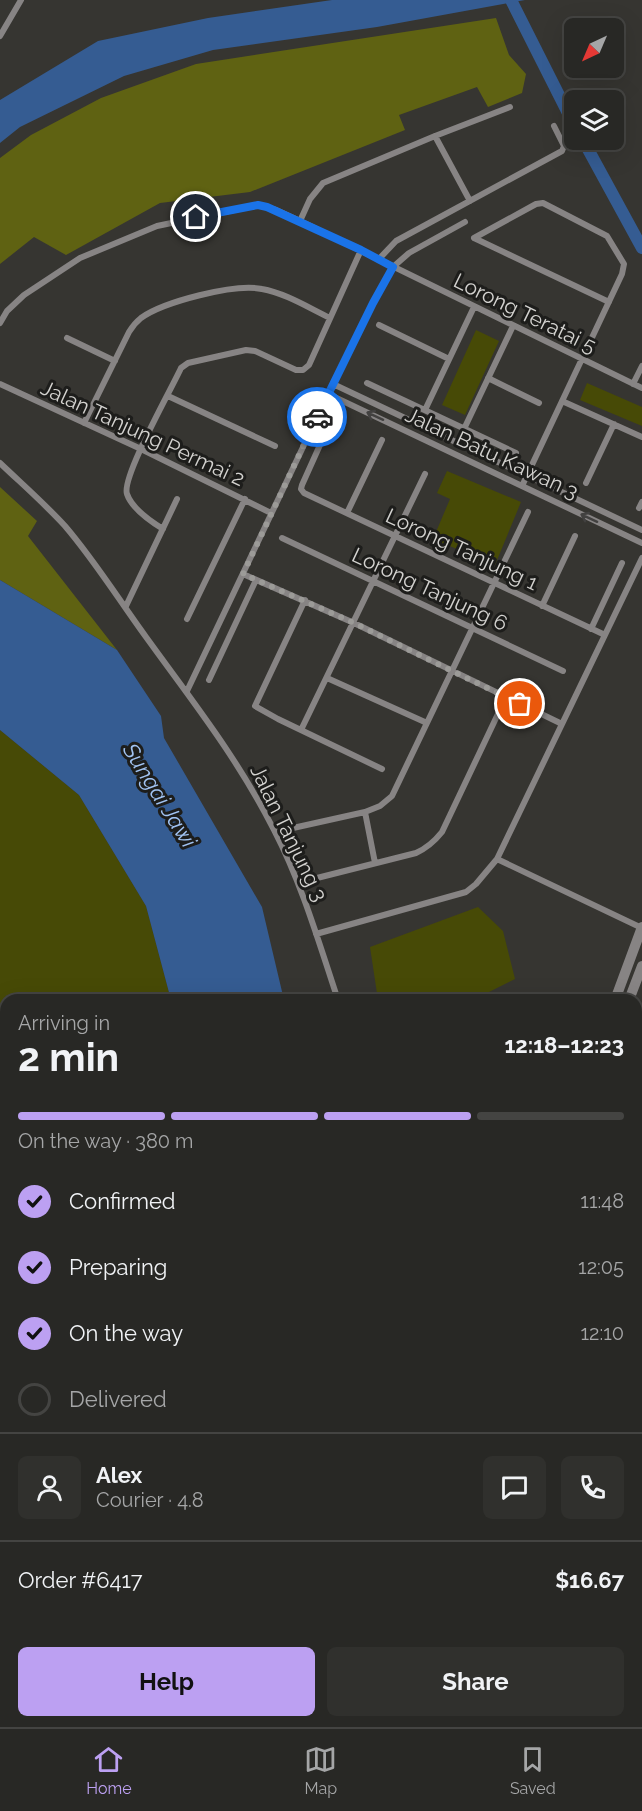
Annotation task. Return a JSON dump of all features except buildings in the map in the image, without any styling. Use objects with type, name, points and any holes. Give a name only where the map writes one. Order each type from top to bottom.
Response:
[{"type":"street","points":[[0,36],[21,0]]},
{"type":"street","points":[[300,221],[310,199],[323,183],[510,107]]},
{"type":"street","points":[[379,259],[396,241],[563,150],[563,144],[554,126]]},
{"type":"street","points":[[435,136],[470,201]]},
{"type":"street","points":[[522,486],[526,475],[562,401],[609,302],[622,274],[624,264],[607,236],[546,204],[536,204],[474,238],[609,302]]},
{"type":"street","name":"Lorong Teratai 5","points":[[0,323],[7,311],[24,295],[80,258],[157,226],[258,205],[276,210],[361,250],[642,388]]},
{"type":"street","points":[[187,691],[328,394],[393,267],[409,253],[465,222]]},
{"type":"street","points":[[163,529],[143,515],[127,494],[126,486],[141,449],[184,365],[240,350],[251,350],[296,370],[303,370],[309,365],[361,250]]},
{"type":"street","points":[[84,423],[129,332],[134,324],[144,316],[195,297],[236,288],[266,290],[330,318]]},
{"type":"street","points":[[425,410],[474,307]]},
{"type":"street","points":[[379,325],[449,358]]},
{"type":"street","points":[[464,429],[513,326]]},
{"type":"street","points":[[67,338],[115,361]]},
{"type":"street","points":[[633,384],[642,366]]},
{"type":"street","points":[[488,378],[539,403]]},
{"type":"street","points":[[367,382],[516,453]]},
{"type":"street","name":"Jalan Tanjung Permai 2","points":[[0,384],[141,449],[271,513]]},
{"type":"street","name":"Jalan Batu Kawan 3","points":[[333,384],[642,530]]},
{"type":"street","name":"Jalan Batu Kawan 3","points":[[328,394],[642,543]]},
{"type":"street","points":[[168,396],[275,446]]},
{"type":"street","points":[[562,401],[642,437]]},
{"type":"street","name":"Lorong Tanjung 1","points":[[333,416],[302,485],[301,489],[304,493],[605,635]]},
{"type":"street","points":[[586,483],[614,424]]},
{"type":"street","points":[[347,513],[382,440]]},
{"type":"street","name":"Jalan Tanjung 3","points":[[0,463],[64,525],[126,606],[239,766],[275,832],[306,903],[336,994]]},
{"type":"street","points":[[301,730],[425,474]]},
{"type":"street","points":[[126,606],[177,499]]},
{"type":"street","points":[[187,620],[245,500]]},
{"type":"street","points":[[275,832],[365,812],[380,806],[392,796],[528,513]]},
{"type":"street","points":[[542,606],[575,536]]},
{"type":"street","name":"Lorong Tanjung 6","points":[[282,538],[563,671]]},
{"type":"street","points":[[316,934],[466,892],[476,884],[497,859],[642,558]]},
{"type":"street","points":[[591,629],[622,563]]},
{"type":"street","points":[[243,574],[354,623],[562,724]]},
{"type":"street","points":[[209,680],[256,580]]},
{"type":"street","points":[[305,600],[256,702],[258,709],[382,769]]},
{"type":"street","points":[[327,678],[427,723]]},
{"type":"street","points":[[318,878],[426,849],[442,832],[506,697]]},
{"type":"street","points":[[365,812],[375,863]]},
{"type":"street","points":[[497,859],[642,927],[617,994]]},
{"type":"street","points":[[631,994],[642,966]]},
{"type":"shaded area","points":[[496,18],[509,55],[526,74],[522,93],[488,107],[477,87],[399,115],[405,130],[250,192],[160,203],[66,255],[34,237],[0,264],[0,158],[31,135],[101,98],[196,64]]},
{"type":"shaded area","points":[[476,330],[499,341],[465,415],[442,405]]},
{"type":"shaded area","points":[[587,383],[642,407],[642,426],[580,400]]},
{"type":"shaded area","points":[[447,471],[521,502],[495,565],[433,539],[450,499],[437,493]]},
{"type":"shaded area","points":[[0,487],[37,521],[28,536],[117,650],[0,580]]},
{"type":"shaded area","points":[[0,730],[79,795],[146,906],[169,994],[0,994]]},
{"type":"shaded area","points":[[478,907],[503,931],[515,979],[485,994],[377,994],[370,947]]},
{"type":"water","points":[[332,0],[525,0],[377,27],[213,50],[124,76],[20,127],[0,143],[0,100],[98,41],[208,18]]},
{"type":"water","name":"Sungai Jawi","points":[[0,580],[117,650],[161,716],[164,738],[262,907],[283,994],[169,994],[146,906],[79,795],[0,730]]},
{"type":"waterway","points":[[511,0],[564,105]]},
{"type":"waterway","points":[[588,150],[642,248]]},
{"type":"way so far","points":[[317,417],[243,574],[354,623],[520,704]]},
{"type":"route","points":[[196,217],[258,205],[267,207],[393,267],[317,417]]}]
